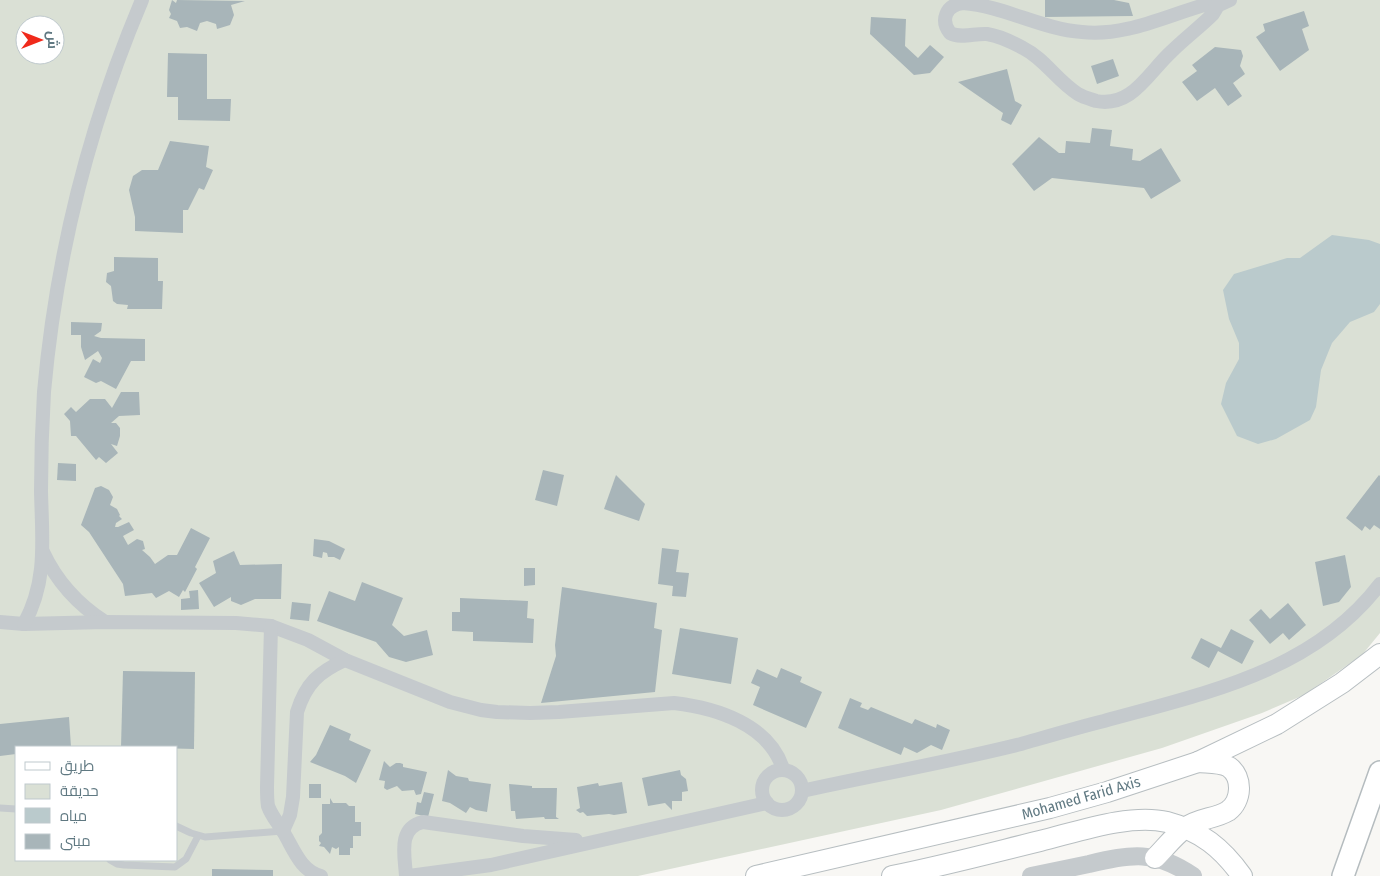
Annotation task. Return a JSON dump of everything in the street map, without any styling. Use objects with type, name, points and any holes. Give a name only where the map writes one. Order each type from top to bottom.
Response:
[{"type":"main road","name":"Mohamed Farid Axis","points":[[756,876],[1050,808],[1107,792],[1198,762],[1277,724],[1342,683],[1380,654]]},
{"type":"main road","points":[[1155,858],[1184,828],[1203,818],[1228,811],[1233,806],[1238,795],[1238,780],[1230,768],[1223,765],[1198,762]]},
{"type":"main road","points":[[1343,876],[1380,772]]},
{"type":"main road","name":"Mohamed Farid Axis","points":[[892,876],[1117,823],[1148,820],[1166,822],[1210,840],[1227,856],[1242,876]]},
{"type":"street","points":[[24,624],[39,588],[42,564],[41,461],[44,393],[52,325],[63,258],[77,192],[99,114],[126,37],[142,0]]},
{"type":"street","points":[[1215,7],[1230,0]]},
{"type":"street","points":[[963,3],[994,8],[1080,32],[1102,33],[1129,29],[1208,4],[1212,4],[1215,7],[1216,11],[1214,14],[1171,52],[1140,87],[1126,97],[1109,102],[1080,96],[1030,52],[1012,42],[988,34],[955,36],[947,30],[945,21],[950,8],[963,3]]},
{"type":"street","points":[[42,549],[49,564],[67,591],[91,613],[105,622]]},
{"type":"street","points":[[802,791],[1019,744],[1231,684],[1289,660],[1333,633],[1354,614],[1380,584]]},
{"type":"street","points":[[0,622],[24,624],[105,622],[236,623],[271,626],[308,640],[346,660],[450,702],[465,706],[497,712],[530,713],[674,703],[712,710],[746,725],[771,745],[778,755],[783,769]]},
{"type":"street","points":[[271,626],[267,797],[272,815],[304,866],[311,872],[321,876]]},
{"type":"street","points":[[283,831],[290,815],[294,797],[297,712],[302,698],[308,686],[318,675],[329,667],[346,660]]},
{"type":"street","points":[[783,769],[791,771],[797,776],[801,783],[802,791],[796,805],[789,809],[781,810],[773,808],[767,803],[762,789],[768,774],[783,769]]},
{"type":"street","points":[[594,841],[524,836],[423,822],[411,826],[404,838],[408,876],[491,865],[767,803]]},
{"type":"street","points":[[1031,876],[1119,857],[1136,856],[1155,858],[1173,864],[1193,876]]},
{"type":"lane","points":[[0,808],[15,809]]},
{"type":"lane","points":[[178,827],[198,836],[217,837],[283,831]]},
{"type":"lane","points":[[112,861],[124,865],[175,867],[186,859],[198,836]]},
{"type":"green space","points":[[0,0],[1380,0],[1380,633],[1362,655],[1304,695],[1262,713],[1162,748],[941,810],[638,876],[0,876]]},
{"type":"water","points":[[1332,235],[1369,240],[1380,244],[1380,304],[1374,312],[1350,322],[1332,343],[1321,370],[1316,407],[1310,420],[1276,439],[1258,444],[1237,436],[1221,404],[1226,383],[1239,359],[1239,343],[1229,319],[1223,290],[1234,274],[1287,258],[1300,258]]},
{"type":"building","points":[[172,0],[176,3],[177,0],[245,1],[231,5],[234,15],[230,25],[217,29],[216,24],[207,21],[200,23],[197,31],[187,27],[180,28],[177,21],[169,18]]},
{"type":"building","points":[[1045,0],[1114,0],[1129,3],[1133,16],[1045,17]]},
{"type":"building","points":[[1304,11],[1309,26],[1302,29],[1309,50],[1280,71],[1256,37],[1265,31],[1263,24]]},
{"type":"building","points":[[871,17],[906,19],[905,46],[918,58],[930,45],[944,57],[930,73],[914,75],[870,34]]},
{"type":"building","points":[[1215,47],[1241,50],[1243,56],[1240,66],[1245,74],[1233,83],[1242,96],[1228,106],[1215,88],[1197,101],[1182,82],[1197,71],[1192,65]]},
{"type":"building","points":[[168,53],[207,54],[207,99],[231,99],[230,121],[178,120],[178,97],[167,97]]},
{"type":"building","points":[[1113,59],[1119,76],[1097,84],[1091,66]]},
{"type":"building","points":[[1007,69],[1015,101],[1022,105],[1011,125],[1001,120],[1003,113],[958,82]]},
{"type":"building","points":[[1092,128],[1112,130],[1110,146],[1133,149],[1132,160],[1140,161],[1161,148],[1181,181],[1151,199],[1144,188],[1052,178],[1034,191],[1012,164],[1039,137],[1059,153],[1065,153],[1066,141],[1090,143]]},
{"type":"building","points":[[170,141],[209,146],[206,167],[213,170],[204,190],[199,188],[188,210],[183,210],[183,233],[135,231],[135,217],[129,190],[133,176],[142,170],[158,170]]},
{"type":"building","points":[[114,257],[158,258],[158,281],[163,281],[162,309],[127,309],[128,305],[117,304],[113,301],[111,286],[106,282],[107,273],[114,271]]},
{"type":"building","points":[[71,322],[102,323],[101,331],[94,336],[101,338],[145,339],[145,361],[131,361],[116,389],[101,381],[96,383],[84,377],[93,359],[100,363],[102,358],[98,351],[85,360],[81,347],[81,335],[71,335]]},
{"type":"building","points":[[121,392],[139,392],[140,415],[119,416],[111,423],[116,423],[120,428],[117,446],[111,444],[118,453],[106,463],[99,457],[96,460],[76,436],[71,436],[70,421],[64,414],[71,407],[76,412],[90,399],[105,399],[112,408]]},
{"type":"building","points":[[58,463],[76,464],[76,481],[57,480]]},
{"type":"building","points":[[543,470],[564,475],[557,506],[535,500]]},
{"type":"building","points":[[616,475],[645,504],[639,521],[604,509]]},
{"type":"building","points":[[1379,475],[1380,529],[1374,525],[1370,530],[1365,526],[1362,531],[1346,518]]},
{"type":"building","points":[[101,486],[109,490],[113,497],[110,505],[117,509],[122,519],[116,523],[115,527],[129,522],[134,530],[123,536],[128,545],[137,539],[143,541],[145,549],[142,550],[155,564],[168,555],[177,555],[191,528],[210,538],[185,592],[183,590],[179,597],[169,591],[156,598],[152,593],[125,596],[123,584],[89,532],[81,525],[95,488]]},
{"type":"building","points":[[314,539],[329,541],[345,549],[340,560],[328,557],[327,553],[323,552],[322,558],[313,556]]},
{"type":"building","points":[[662,548],[679,550],[676,572],[689,573],[686,597],[672,596],[673,586],[658,584]]},
{"type":"building","points":[[234,551],[240,565],[282,564],[281,599],[255,599],[241,605],[231,601],[231,597],[214,607],[199,583],[216,573],[213,561]]},
{"type":"building","points":[[1345,555],[1351,587],[1339,602],[1323,606],[1315,562]]},
{"type":"building","points":[[524,568],[535,568],[535,585],[524,586]]},
{"type":"building","points":[[362,582],[403,598],[392,625],[404,636],[427,630],[433,655],[406,662],[389,657],[376,642],[317,621],[329,591],[355,601]]},
{"type":"building","points":[[562,587],[657,603],[654,628],[662,630],[655,692],[541,703],[556,656],[555,645]]},
{"type":"building","points":[[198,590],[199,609],[181,610],[181,599],[190,598],[189,591]]},
{"type":"building","points":[[460,598],[528,601],[527,618],[534,619],[533,643],[473,641],[473,632],[452,631],[452,612],[460,612]]},
{"type":"building","points":[[292,602],[311,604],[309,621],[290,619]]},
{"type":"building","points":[[1288,603],[1306,625],[1289,640],[1283,633],[1270,644],[1249,620],[1261,609],[1270,619]]},
{"type":"building","points":[[680,628],[738,638],[731,684],[672,674]]},
{"type":"building","points":[[1231,629],[1254,641],[1242,664],[1218,651],[1209,668],[1191,658],[1201,638],[1221,648]]},
{"type":"building","points":[[781,668],[802,677],[800,682],[822,692],[806,728],[753,705],[760,687],[751,683],[757,669],[777,678]]},
{"type":"building","points":[[123,671],[195,672],[194,749],[178,749],[178,746],[121,746]]},
{"type":"building","points":[[850,698],[862,703],[860,707],[868,710],[871,707],[912,724],[915,719],[936,728],[937,724],[950,730],[942,750],[931,745],[917,753],[904,747],[901,755],[838,728]]},
{"type":"building","points":[[69,717],[71,746],[15,746],[15,754],[0,756],[0,724]]},
{"type":"building","points":[[330,725],[351,734],[349,740],[371,750],[356,783],[345,776],[310,762],[316,755]]},
{"type":"building","points":[[384,761],[390,767],[400,763],[403,764],[403,767],[427,772],[421,794],[416,795],[414,790],[402,791],[397,786],[387,790],[384,788],[385,781],[379,780]]},
{"type":"building","points":[[448,770],[456,776],[468,778],[469,781],[491,784],[487,812],[470,807],[466,813],[450,803],[442,801]]},
{"type":"building","points":[[680,770],[681,775],[686,779],[688,791],[682,792],[682,801],[672,801],[672,810],[665,803],[648,806],[642,778]]},
{"type":"building","points":[[622,782],[627,813],[587,816],[583,812],[580,813],[576,810],[580,808],[577,787],[598,783],[599,786]]},
{"type":"building","points":[[309,784],[321,784],[321,798],[309,798]]},
{"type":"building","points":[[509,784],[532,786],[532,788],[557,788],[556,817],[559,819],[545,819],[544,817],[516,819],[515,811],[511,811]]},
{"type":"building","points":[[424,792],[434,794],[428,817],[415,814],[417,802],[421,803]]},
{"type":"building","points":[[330,798],[333,803],[346,803],[349,806],[355,806],[355,822],[361,822],[361,836],[353,836],[353,848],[350,848],[350,855],[339,855],[339,847],[336,849],[332,847],[330,854],[324,847],[319,846],[321,843],[319,836],[322,833],[322,804],[330,804]]},
{"type":"building","points":[[212,869],[273,870],[273,876],[212,876]]}]
